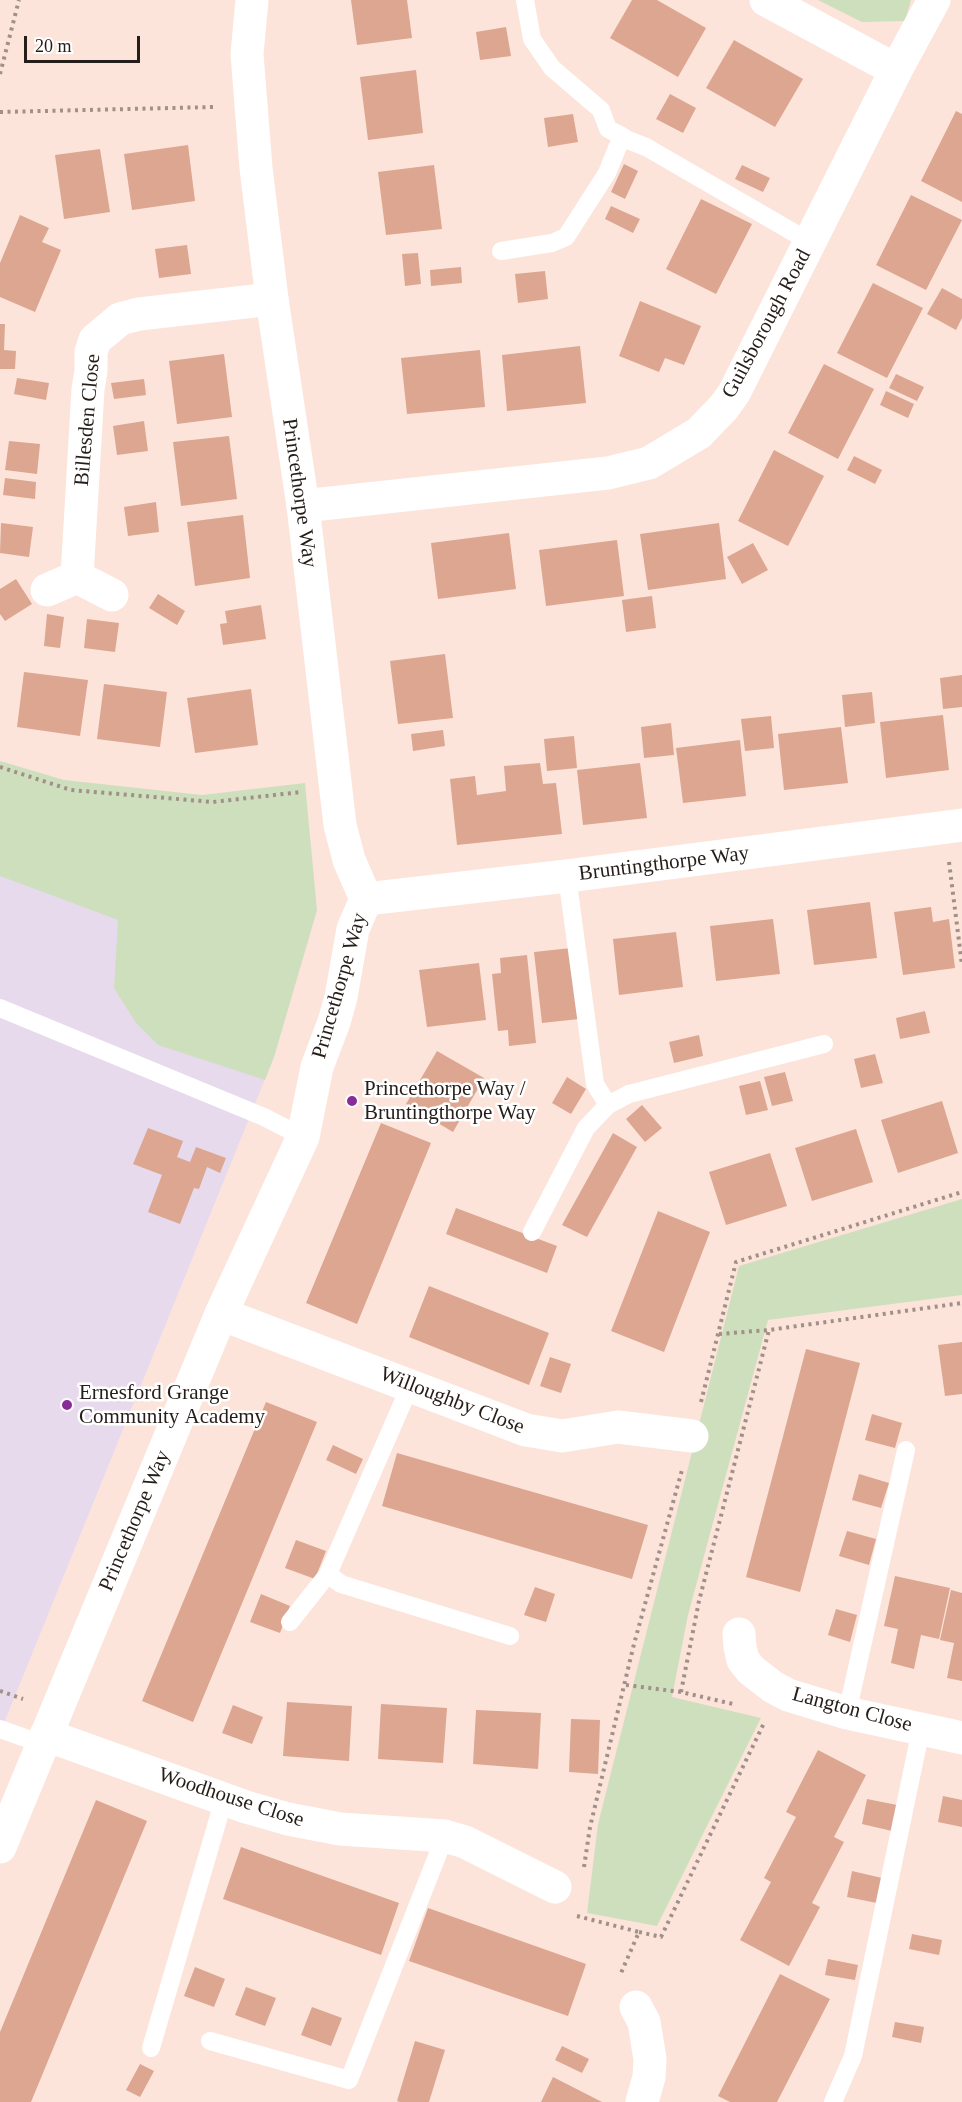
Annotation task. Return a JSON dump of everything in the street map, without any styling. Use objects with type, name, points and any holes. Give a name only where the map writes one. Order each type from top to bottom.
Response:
[{"type":"street","name":"Princethorpe Way","points":[[0,1847],[221,1314],[303,1137],[317,1067],[341,998],[353,929],[366,899],[355,878],[340,825],[303,506],[272,299],[256,168],[247,54],[252,0]]},
{"type":"street","points":[[766,0],[896,70]]},
{"type":"street","name":"Guilsborough Road","points":[[303,506],[608,473],[649,463],[699,433],[712,421],[734,393],[896,70],[934,0]]},
{"type":"street","name":"Billesden Close","points":[[76,577],[91,352],[95,340],[120,319],[139,314],[272,299]]},
{"type":"street","points":[[47,590],[76,577],[112,595]]},
{"type":"street","name":"Bruntingthorpe Way","points":[[366,899],[567,876],[953,826]]},
{"type":"street","name":"Willoughby Close","points":[[221,1314],[526,1431],[562,1436],[618,1427],[692,1436]]},
{"type":"street","name":"Langton Close","points":[[739,1634],[743,1660],[761,1679],[802,1701],[962,1738]]},
{"type":"street","name":"Woodhouse Close","points":[[44,1739],[277,1816],[340,1829],[445,1836],[465,1842],[567,1897]]},
{"type":"street","points":[[636,2007],[644,2022],[650,2059],[649,2077],[642,2102]]},
{"type":"lane","points":[[525,0],[532,39],[552,68],[601,110],[608,129],[646,147],[810,242]]},
{"type":"lane","points":[[501,251],[552,243],[566,237],[607,173],[622,136]]},
{"type":"lane","points":[[567,876],[595,1084],[608,1105]]},
{"type":"lane","points":[[0,1008],[264,1117],[303,1137]]},
{"type":"lane","points":[[532,1232],[586,1128],[608,1105],[629,1094],[824,1044]]},
{"type":"lane","points":[[290,1622],[328,1574],[410,1386]]},
{"type":"lane","points":[[847,1713],[906,1450]]},
{"type":"lane","points":[[328,1574],[341,1584],[510,1636]]},
{"type":"lane","points":[[0,1729],[44,1739]]},
{"type":"lane","points":[[833,2102],[853,2056],[921,1729]]},
{"type":"lane","points":[[152,2048],[225,1799]]},
{"type":"lane","points":[[210,2041],[349,2080],[445,1836]]},
{"type":"path","points":[[0,74],[19,0]]},
{"type":"path","points":[[0,112],[251,106]]},
{"type":"path","points":[[0,767],[71,790],[213,802],[335,788]]},
{"type":"path","points":[[953,826],[962,966]]},
{"type":"path","points":[[584,1869],[590,1827],[634,1644],[692,1436],[736,1262],[962,1192]]},
{"type":"path","points":[[719,1334],[769,1330],[962,1303]]},
{"type":"path","points":[[681,1692],[699,1601],[769,1330]]},
{"type":"path","points":[[0,1691],[24,1699]]},
{"type":"path","points":[[567,1897],[577,1916],[661,1937],[765,1722]]},
{"type":"path","points":[[636,2007],[614,1991],[639,1932]]},
{"type":"shaded area","name":"Ernesford Grange Community Academy","points":[[0,816],[195,868],[317,910],[274,1057],[0,1733]]},
{"type":"green space","points":[[818,0],[911,0],[905,21],[862,22]]},
{"type":"green space","points":[[0,761],[64,780],[202,795],[305,783],[317,910],[274,1057],[265,1080],[158,1045],[136,1023],[114,988],[118,920],[0,876]]},
{"type":"green space","points":[[962,1199],[962,1295],[768,1320],[688,1615],[672,1697],[761,1718],[657,1926],[587,1913],[598,1824],[739,1266]]},
{"type":"building","points":[[351,0],[407,0],[412,38],[357,45]]},
{"type":"building","points":[[632,0],[657,0],[706,28],[678,77],[610,38]]},
{"type":"building","points":[[506,27],[511,56],[480,60],[476,32]]},
{"type":"building","points":[[734,40],[803,79],[775,127],[706,88]]},
{"type":"building","points":[[416,70],[423,133],[368,140],[360,77]]},
{"type":"building","points":[[670,94],[696,108],[683,133],[656,119]]},
{"type":"building","points":[[956,111],[962,114],[962,202],[921,181]]},
{"type":"building","points":[[573,114],[578,142],[548,147],[544,118]]},
{"type":"building","points":[[188,145],[195,201],[132,210],[124,154]]},
{"type":"building","points":[[100,149],[110,212],[64,219],[55,155]]},
{"type":"building","points":[[624,164],[638,171],[625,199],[611,192]]},
{"type":"building","points":[[434,165],[442,229],[386,235],[378,172]]},
{"type":"building","points":[[742,165],[770,178],[763,192],[735,179]]},
{"type":"building","points":[[911,195],[962,220],[926,290],[876,265]]},
{"type":"building","points":[[701,199],[752,224],[716,294],[666,269]]},
{"type":"building","points":[[611,206],[640,219],[633,233],[605,219]]},
{"type":"building","points":[[20,215],[49,228],[42,242],[61,250],[35,312],[0,297],[0,263]]},
{"type":"building","points":[[187,245],[191,274],[159,278],[155,249]]},
{"type":"building","points":[[418,253],[421,284],[405,286],[402,254]]},
{"type":"building","points":[[461,267],[462,283],[431,286],[430,270]]},
{"type":"building","points":[[545,271],[548,299],[518,303],[515,274]]},
{"type":"building","points":[[873,283],[923,308],[887,378],[837,353]]},
{"type":"building","points":[[942,288],[962,299],[962,318],[956,330],[927,314]]},
{"type":"building","points":[[640,301],[701,326],[684,365],[665,358],[659,372],[619,356]]},
{"type":"building","points":[[0,324],[5,324],[4,350],[16,351],[15,369],[0,369]]},
{"type":"building","points":[[580,346],[586,403],[507,411],[502,355]]},
{"type":"building","points":[[480,350],[485,407],[407,414],[401,358]]},
{"type":"building","points":[[224,354],[232,417],[177,424],[169,361]]},
{"type":"building","points":[[824,364],[874,389],[838,459],[788,433]]},
{"type":"building","points":[[896,374],[924,387],[917,401],[889,388]]},
{"type":"building","points":[[17,378],[49,383],[46,400],[14,394]]},
{"type":"building","points":[[144,379],[146,395],[114,399],[111,383]]},
{"type":"building","points":[[886,391],[914,404],[908,418],[880,405]]},
{"type":"building","points":[[144,421],[148,451],[117,455],[113,426]]},
{"type":"building","points":[[229,436],[237,499],[181,506],[173,442]]},
{"type":"building","points":[[9,441],[40,444],[37,474],[5,470]]},
{"type":"building","points":[[774,450],[824,476],[788,546],[738,521]]},
{"type":"building","points":[[854,456],[882,470],[875,484],[847,470]]},
{"type":"building","points":[[5,478],[36,482],[35,499],[3,495]]},
{"type":"building","points":[[156,502],[159,532],[128,536],[124,507]]},
{"type":"building","points":[[243,515],[250,578],[195,586],[187,522]]},
{"type":"building","points":[[1,523],[33,527],[29,557],[0,553]]},
{"type":"building","points":[[719,523],[726,579],[648,590],[640,534]]},
{"type":"building","points":[[509,533],[516,589],[438,599],[431,543]]},
{"type":"building","points":[[617,540],[624,596],[546,606],[539,550]]},
{"type":"building","points":[[753,543],[768,570],[742,584],[727,557]]},
{"type":"building","points":[[16,579],[32,604],[5,621],[0,614],[0,589]]},
{"type":"building","points":[[158,594],[185,611],[177,625],[149,608]]},
{"type":"building","points":[[652,596],[656,628],[626,632],[622,600]]},
{"type":"building","points":[[261,605],[266,639],[223,645],[220,624],[227,623],[225,611]]},
{"type":"building","points":[[47,614],[64,617],[60,648],[44,646]]},
{"type":"building","points":[[87,619],[119,623],[115,652],[84,648]]},
{"type":"building","points":[[445,654],[453,718],[398,724],[390,661]]},
{"type":"building","points":[[24,672],[88,680],[80,736],[17,727]]},
{"type":"building","points":[[962,675],[962,707],[943,709],[940,678]]},
{"type":"building","points":[[104,684],[167,692],[160,747],[97,739]]},
{"type":"building","points":[[251,689],[258,745],[195,753],[187,698]]},
{"type":"building","points":[[872,692],[875,723],[845,727],[842,695]]},
{"type":"building","points":[[943,715],[949,770],[886,778],[880,722]]},
{"type":"building","points":[[771,716],[774,748],[745,751],[741,719]]},
{"type":"building","points":[[671,723],[674,755],[644,758],[641,727]]},
{"type":"building","points":[[841,727],[848,783],[784,790],[778,734]]},
{"type":"building","points":[[443,730],[445,746],[413,751],[411,734]]},
{"type":"building","points":[[574,736],[577,768],[547,771],[544,739]]},
{"type":"building","points":[[740,740],[746,796],[683,803],[676,748]]},
{"type":"building","points":[[540,763],[543,784],[556,783],[562,834],[457,845],[450,779],[475,776],[477,795],[506,791],[504,766]]},
{"type":"building","points":[[640,763],[647,818],[583,825],[577,770]]},
{"type":"building","points":[[870,902],[877,958],[814,965],[807,910]]},
{"type":"building","points":[[931,907],[933,922],[949,919],[955,968],[903,975],[894,912]]},
{"type":"building","points":[[773,919],[780,974],[716,981],[710,926]]},
{"type":"building","points":[[676,932],[683,987],[619,995],[613,939]]},
{"type":"building","points":[[571,948],[579,1019],[542,1023],[534,952]]},
{"type":"building","points":[[527,955],[536,1043],[509,1046],[508,1030],[498,1031],[492,974],[501,973],[500,958]]},
{"type":"building","points":[[479,963],[486,1020],[427,1027],[419,970]]},
{"type":"building","points":[[925,1011],[930,1033],[900,1039],[896,1018]]},
{"type":"building","points":[[699,1035],[703,1056],[674,1063],[669,1042]]},
{"type":"building","points":[[437,1051],[484,1078],[453,1132],[406,1104]]},
{"type":"building","points":[[875,1054],[883,1083],[861,1088],[854,1059]]},
{"type":"building","points":[[785,1072],[793,1101],[772,1106],[764,1077]]},
{"type":"building","points":[[567,1077],[586,1089],[571,1114],[552,1103]]},
{"type":"building","points":[[760,1081],[768,1110],[746,1115],[739,1086]]},
{"type":"building","points":[[942,1101],[958,1153],[898,1173],[881,1120]]},
{"type":"building","points":[[642,1105],[662,1128],[645,1142],[626,1119]]},
{"type":"building","points":[[381,1123],[431,1143],[357,1324],[306,1303]]},
{"type":"building","points":[[148,1128],[183,1141],[177,1157],[190,1162],[196,1147],[226,1158],[220,1173],[207,1167],[199,1189],[194,1188],[180,1224],[148,1212],[162,1175],[133,1164]]},
{"type":"building","points":[[856,1129],[873,1182],[812,1201],[795,1148]]},
{"type":"building","points":[[613,1133],[637,1147],[587,1237],[562,1225]]},
{"type":"building","points":[[770,1153],[787,1206],[726,1225],[709,1172]]},
{"type":"building","points":[[456,1208],[557,1246],[547,1273],[446,1234]]},
{"type":"building","points":[[658,1211],[710,1232],[664,1352],[611,1331]]},
{"type":"building","points":[[429,1286],[549,1333],[529,1385],[409,1337]]},
{"type":"building","points":[[962,1342],[962,1394],[945,1396],[938,1345]]},
{"type":"building","points":[[806,1349],[860,1363],[800,1592],[746,1577]]},
{"type":"building","points":[[550,1357],[571,1364],[561,1393],[540,1386]]},
{"type":"building","points":[[266,1402],[317,1422],[193,1722],[142,1701]]},
{"type":"building","points":[[872,1414],[902,1423],[895,1448],[865,1440]]},
{"type":"building","points":[[333,1445],[363,1459],[356,1474],[326,1460]]},
{"type":"building","points":[[397,1453],[648,1525],[632,1579],[382,1506]]},
{"type":"building","points":[[859,1474],[889,1483],[881,1508],[852,1500]]},
{"type":"building","points":[[847,1531],[876,1539],[869,1565],[839,1556]]},
{"type":"building","points":[[296,1540],[326,1551],[315,1579],[285,1568]]},
{"type":"building","points":[[895,1576],[950,1588],[939,1639],[921,1635],[914,1669],[891,1663],[898,1629],[884,1626]]},
{"type":"building","points":[[535,1587],[555,1594],[546,1622],[524,1615]]},
{"type":"building","points":[[951,1590],[962,1593],[962,1681],[947,1678],[954,1643],[940,1640]]},
{"type":"building","points":[[261,1594],[290,1606],[280,1633],[250,1622]]},
{"type":"building","points":[[836,1609],[857,1615],[850,1642],[828,1635]]},
{"type":"building","points":[[287,1702],[352,1706],[349,1761],[283,1756]]},
{"type":"building","points":[[381,1704],[447,1708],[443,1763],[378,1759]]},
{"type":"building","points":[[233,1705],[263,1717],[252,1744],[222,1733]]},
{"type":"building","points":[[476,1710],[541,1713],[538,1769],[473,1764]]},
{"type":"building","points":[[571,1719],[600,1720],[598,1774],[569,1772]]},
{"type":"building","points":[[818,1750],[866,1775],[834,1837],[844,1842],[812,1903],[820,1907],[789,1966],[740,1940],[771,1882],[764,1878],[796,1817],[786,1812]]},
{"type":"building","points":[[943,1796],[962,1800],[962,1827],[938,1822]]},
{"type":"building","points":[[867,1799],[897,1805],[892,1831],[862,1824]]},
{"type":"building","points":[[96,1800],[147,1821],[31,2102],[0,2102],[0,2032]]},
{"type":"building","points":[[241,1847],[399,1903],[381,1955],[223,1899]]},
{"type":"building","points":[[852,1871],[882,1878],[877,1903],[847,1897]]},
{"type":"building","points":[[428,1908],[586,1964],[568,2016],[409,1961]]},
{"type":"building","points":[[912,1934],[942,1940],[939,1955],[909,1949]]},
{"type":"building","points":[[828,1959],[858,1965],[855,1980],[825,1975]]},
{"type":"building","points":[[195,1967],[225,1979],[214,2007],[184,1996]]},
{"type":"building","points":[[780,1974],[830,1999],[777,2102],[730,2102],[718,2096]]},
{"type":"building","points":[[246,1987],[276,1998],[265,2026],[235,2015]]},
{"type":"building","points":[[312,2007],[342,2018],[331,2046],[301,2035]]},
{"type":"building","points":[[895,2022],[924,2027],[921,2043],[892,2037]]},
{"type":"building","points":[[415,2041],[445,2050],[429,2102],[400,2102],[397,2101]]},
{"type":"building","points":[[562,2046],[589,2059],[582,2073],[555,2060]]},
{"type":"building","points":[[140,2064],[154,2071],[140,2097],[126,2090]]},
{"type":"building","points":[[553,2077],[602,2102],[541,2102]]},
{"type":"place","name":"Princethorpe Way / Bruntingthorpe Way","points":[[352,1101]]},
{"type":"place","name":"Ernesford Grange Community Academy","points":[[67,1405]]}]
